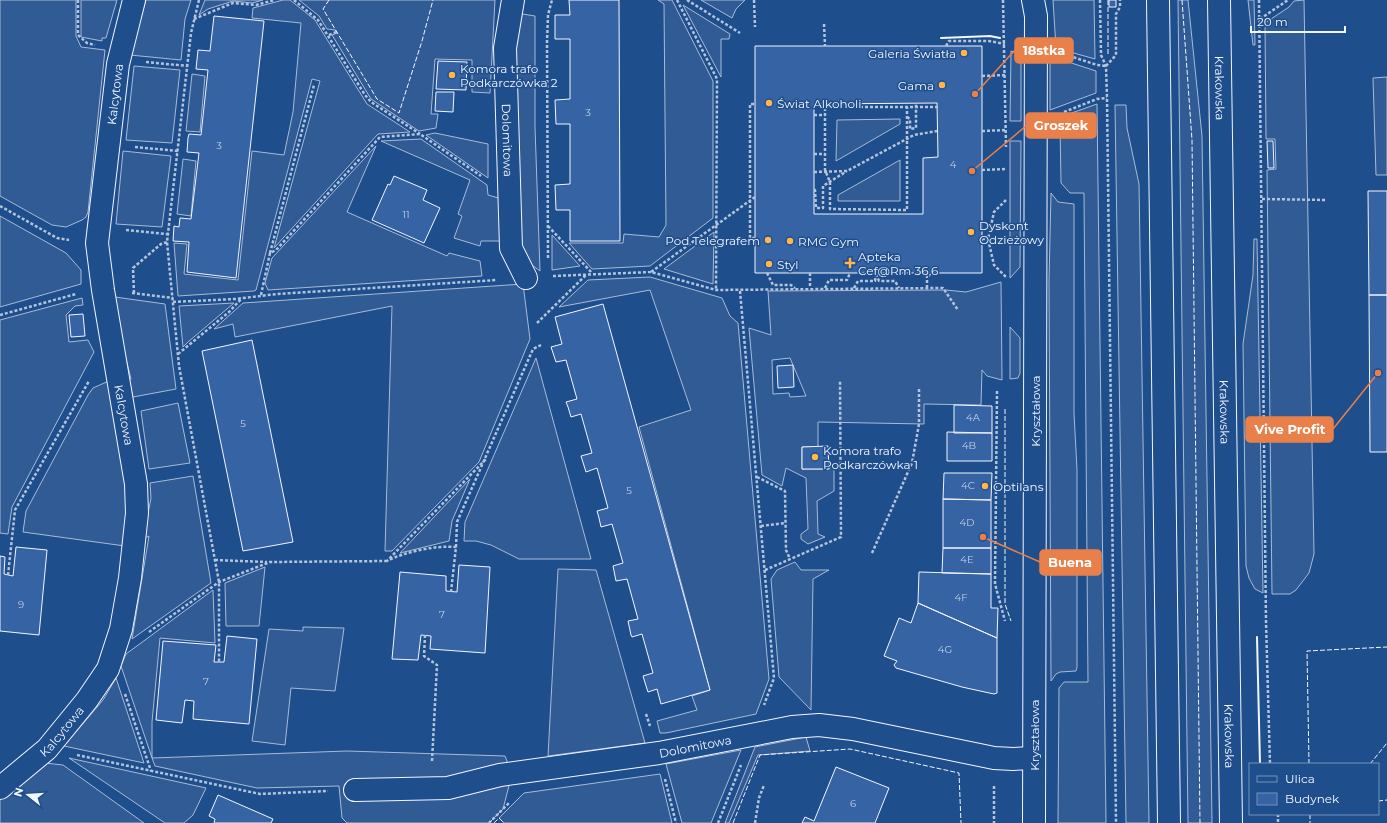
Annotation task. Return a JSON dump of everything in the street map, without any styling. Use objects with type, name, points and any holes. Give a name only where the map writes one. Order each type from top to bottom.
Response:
[{"type":"street","name":"Kalcytowa","points":[[0,788],[47,749],[100,682],[113,657],[121,629],[129,585],[136,543],[136,484],[98,259],[98,235],[120,54],[134,0]]},
{"type":"street","name":"Dolomitowa","points":[[513,0],[505,48],[511,248],[526,278]]},
{"type":"street","name":"Kryształowa","points":[[1033,0],[1036,16],[1034,823]]},
{"type":"street","points":[[1158,0],[1169,823]]},
{"type":"street","name":"Krakowska","points":[[1220,0],[1231,823]]},
{"type":"street","name":"Dolomitowa","points":[[355,790],[448,788],[500,775],[659,753],[792,727],[820,725],[853,729],[994,758],[1033,758]]},
{"type":"path","points":[[78,0],[78,36],[82,40],[120,54],[188,66]]},
{"type":"path","points":[[199,0],[193,19],[167,242],[178,355],[219,582],[219,662]]},
{"type":"path","points":[[193,19],[233,3],[256,5],[274,0]]},
{"type":"path","points":[[294,0],[318,20],[329,35],[365,95],[371,102],[489,182],[509,184]]},
{"type":"path","points":[[547,276],[547,42],[548,15],[552,0]]},
{"type":"path","points":[[677,0],[717,79],[716,290]]},
{"type":"path","points":[[687,0],[740,33]]},
{"type":"path","points":[[754,0],[755,27]]},
{"type":"path","points":[[1100,0],[1101,55],[1106,66],[1116,823]]},
{"type":"path","points":[[1106,66],[1116,55],[1116,14],[1120,7],[1120,0]]},
{"type":"path","points":[[1259,0],[1266,629],[1270,763]]},
{"type":"path","points":[[1259,19],[1288,0]]},
{"type":"path","points":[[824,24],[825,46]]},
{"type":"path","points":[[329,35],[336,32]]},
{"type":"path","points":[[946,46],[949,41],[989,41],[1005,44]]},
{"type":"path","points":[[1061,53],[1097,65],[1106,66]]},
{"type":"path","points":[[982,76],[1005,75]]},
{"type":"path","points":[[261,295],[270,253],[314,85]]},
{"type":"path","points":[[907,117],[910,119],[910,129],[916,128],[916,103]]},
{"type":"path","points":[[755,104],[750,104],[750,238],[755,238]]},
{"type":"path","points":[[907,107],[907,210],[830,209],[830,182],[825,170],[825,105],[938,107]]},
{"type":"path","points":[[814,115],[825,115]]},
{"type":"path","points":[[982,131],[1006,130]]},
{"type":"path","points":[[814,190],[816,208],[823,208],[823,186],[907,138],[914,135],[937,131]]},
{"type":"path","points":[[270,253],[276,250],[380,137],[420,134]]},
{"type":"path","points":[[109,144],[178,151]]},
{"type":"path","points":[[814,154],[825,154]]},
{"type":"path","points":[[982,170],[1006,169]]},
{"type":"path","points":[[814,172],[825,170],[847,171]]},
{"type":"path","points":[[651,272],[755,197]]},
{"type":"path","points":[[1262,199],[1326,200]]},
{"type":"path","points":[[1006,200],[994,212],[988,239],[994,265],[1006,277]]},
{"type":"path","points":[[0,206],[57,238],[79,243],[98,235],[168,234]]},
{"type":"path","points":[[548,226],[592,274]]},
{"type":"path","points":[[982,239],[988,239]]},
{"type":"path","points":[[134,294],[133,268],[161,244],[167,242]]},
{"type":"path","points":[[174,302],[547,276],[651,272],[716,290],[740,291],[810,288],[943,288],[958,310]]},
{"type":"path","points":[[767,273],[773,285],[791,286],[796,289]]},
{"type":"path","points":[[810,273],[810,288]]},
{"type":"path","points":[[825,288],[829,280],[847,280],[850,273]]},
{"type":"path","points":[[854,288],[858,281],[875,281],[876,273],[878,281],[896,281],[899,288]]},
{"type":"path","points":[[927,288],[928,273]]},
{"type":"path","points":[[536,323],[588,274]]},
{"type":"path","points":[[718,823],[774,678],[740,291]]},
{"type":"path","points":[[178,355],[229,312],[240,302],[242,298]]},
{"type":"path","points":[[8,575],[15,510],[112,343]]},
{"type":"path","points":[[451,592],[457,522],[486,459],[533,349],[541,345]]},
{"type":"path","points":[[765,570],[841,537],[840,381]]},
{"type":"path","points":[[872,552],[912,462],[919,424],[919,388]]},
{"type":"path","points":[[997,391],[995,584],[1006,623]]},
{"type":"path","points":[[387,561],[486,459]]},
{"type":"path","points":[[757,476],[784,491],[786,550],[790,560]]},
{"type":"path","points":[[761,526],[785,524]]},
{"type":"path","points":[[215,560],[270,562],[387,561],[395,557],[443,546],[456,547]]},
{"type":"path","points":[[253,561],[254,568]]},
{"type":"path","points":[[151,771],[113,657],[219,582],[270,562]]},
{"type":"path","points":[[425,635],[424,656],[437,665],[431,788]]},
{"type":"path","points":[[47,749],[260,794],[355,790]]},
{"type":"path","points":[[665,777],[676,823]]},
{"type":"path","points":[[755,823],[759,798],[764,786]]},
{"type":"shaded area","points":[[0,0],[76,0],[76,36],[81,47],[105,50],[88,212],[86,217],[82,220],[66,227],[52,225],[0,196]]},
{"type":"shaded area","points":[[81,0],[117,0],[106,38],[102,38],[102,41],[81,37]]},
{"type":"shaded area","points":[[146,0],[191,0],[185,19],[181,60],[130,55]]},
{"type":"shaded area","points":[[205,0],[263,0],[252,3],[233,1],[208,9],[199,15]]},
{"type":"shaded area","points":[[283,0],[290,0],[315,20],[367,104],[410,132],[378,134],[274,248],[320,81],[312,79],[256,290],[178,296],[174,243],[187,244],[184,274],[238,280],[252,151],[284,155],[293,112],[301,23],[252,18],[253,8]]},
{"type":"shaded area","points":[[299,0],[495,0],[490,93],[472,92],[472,60],[435,59],[431,114],[438,114],[436,128],[419,131],[371,99],[332,35],[337,33],[335,30],[327,29],[319,16]]},
{"type":"shaded area","points":[[658,0],[672,0],[713,81],[713,218],[650,266],[592,269],[569,243],[623,243],[624,234],[659,237],[666,225],[664,4]]},
{"type":"shaded area","points":[[701,0],[745,0],[736,9],[732,18]]},
{"type":"shaded area","points":[[1053,0],[1094,0],[1095,59],[1056,48]]},
{"type":"shaded area","points":[[1178,0],[1188,0],[1202,136],[1212,823],[1188,823]]},
{"type":"shaded area","points":[[1248,0],[1254,0],[1255,45],[1253,45]]},
{"type":"shaded area","points":[[1304,0],[1314,554],[1309,573],[1296,590],[1290,594],[1272,594],[1267,170],[1276,169],[1275,139],[1266,139],[1265,23],[1289,7],[1294,1]]},
{"type":"shaded area","points":[[683,5],[730,34],[729,39],[721,39],[721,77]]},
{"type":"shaded area","points":[[516,13],[535,16],[535,127],[540,271],[521,257],[514,40]]},
{"type":"shaded area","points":[[1011,51],[1017,53],[1021,59],[1021,121],[1010,121]]},
{"type":"shaded area","points":[[1050,56],[1096,71],[1096,93],[1050,110]]},
{"type":"shaded area","points":[[134,66],[180,70],[172,143],[126,140]]},
{"type":"shaded area","points":[[192,74],[205,76],[200,132],[186,131]]},
{"type":"shaded area","points":[[1387,77],[1387,175],[1376,175],[1373,78]]},
{"type":"shaded area","points":[[1097,104],[1106,823],[1058,823],[1059,688],[1064,682],[1088,682],[1084,193],[1070,193],[1061,183],[1060,125],[1066,115]]},
{"type":"shaded area","points":[[1115,105],[1126,105],[1127,128],[1139,184],[1149,823],[1126,823]]},
{"type":"shaded area","points":[[900,119],[900,124],[836,161],[837,120]]},
{"type":"shaded area","points":[[435,133],[488,144],[488,178],[426,135]]},
{"type":"shaded area","points":[[421,139],[487,185],[488,195],[502,199],[504,241],[481,241],[480,246],[454,238],[462,216],[458,214],[470,180],[381,141]]},
{"type":"shaded area","points":[[1010,141],[1021,141],[1020,267],[1010,278]]},
{"type":"shaded area","points":[[376,146],[347,212],[447,256],[449,253],[480,261],[482,276],[268,290],[265,283],[272,258]]},
{"type":"shaded area","points":[[123,151],[171,156],[162,227],[116,224]]},
{"type":"shaded area","points":[[183,159],[196,161],[191,216],[177,214]]},
{"type":"shaded area","points":[[900,160],[900,201],[838,201],[838,195]]},
{"type":"shaded area","points":[[1051,193],[1058,202],[1074,204],[1074,413],[1077,470],[1077,667],[1076,671],[1060,672],[1056,674],[1051,681],[1049,282]]},
{"type":"shaded area","points":[[0,216],[66,253],[81,270],[81,284],[0,307]]},
{"type":"shaded area","points":[[714,232],[713,284],[664,269]]},
{"type":"shaded area","points":[[552,235],[580,266],[552,270]]},
{"type":"shaded area","points":[[1254,239],[1257,239],[1263,593],[1255,589],[1249,578],[1246,566],[1243,344],[1253,275]]},
{"type":"shaded area","points":[[650,277],[722,298],[730,316],[738,323],[769,679],[756,714],[666,733],[660,733],[657,721],[697,710],[692,696],[710,690],[639,427],[691,410],[650,290],[559,307],[588,280]]},
{"type":"shaded area","points":[[1001,282],[1002,380],[987,376],[982,370],[981,405],[924,404],[924,424],[818,422],[818,447],[802,447],[802,469],[828,469],[829,467],[834,467],[834,491],[817,501],[818,534],[825,537],[808,544],[801,539],[801,534],[808,529],[806,478],[786,468],[782,486],[762,475],[749,328],[771,335],[768,291],[946,290],[966,292]],"holes":[[[790,358],[806,396],[790,397],[789,393],[773,394],[772,360]]]},
{"type":"shaded area","points":[[523,284],[530,339],[479,462],[392,551],[385,551],[392,306],[235,337],[233,324],[214,329],[243,303]]},
{"type":"shaded area","points":[[115,297],[165,304],[176,389],[133,397],[129,380],[131,379],[117,322]]},
{"type":"shaded area","points":[[82,298],[83,305],[75,306],[66,315],[69,342],[88,340],[94,352],[12,507],[8,534],[0,533],[0,320]]},
{"type":"shaded area","points":[[234,303],[188,342],[183,347],[179,306]]},
{"type":"shaded area","points":[[1010,327],[1020,338],[1020,373],[1018,378],[1010,379]]},
{"type":"shaded area","points":[[536,358],[591,559],[519,559],[491,545],[476,541],[464,541],[465,522]]},
{"type":"shaded area","points":[[111,380],[117,413],[129,519],[125,546],[23,532],[26,511],[88,395],[93,388]]},
{"type":"shaded area","points":[[178,403],[190,463],[149,469],[141,411]]},
{"type":"shaded area","points":[[193,476],[211,583],[132,639],[149,536],[143,539],[151,498],[150,483]]},
{"type":"shaded area","points":[[470,479],[452,521],[449,541],[400,553]]},
{"type":"shaded area","points":[[795,562],[801,570],[829,570],[813,579],[811,710],[779,677],[771,579],[777,570]]},
{"type":"shaded area","points":[[265,567],[259,626],[226,626],[225,583]]},
{"type":"shaded area","points":[[558,569],[596,570],[645,743],[548,756]]},
{"type":"shaded area","points":[[213,590],[215,643],[160,638],[152,722],[152,758],[121,666],[126,654]]},
{"type":"shaded area","points":[[303,627],[344,628],[335,691],[291,688],[285,745],[252,741],[269,629],[303,631]]},
{"type":"shaded area","points":[[116,678],[144,763],[64,746],[103,700]]},
{"type":"shaded area","points":[[806,737],[810,751],[758,755],[729,823],[725,823],[755,747]]},
{"type":"shaded area","points":[[741,750],[711,823],[682,823],[666,764]]},
{"type":"shaded area","points":[[347,751],[505,756],[512,774],[503,809],[489,823],[347,823],[342,818],[339,786],[257,788],[155,766],[152,758]]},
{"type":"shaded area","points":[[69,758],[206,788],[193,815],[184,823],[165,823]]},
{"type":"shaded area","points":[[45,763],[63,765],[144,823],[0,823],[0,798]]},
{"type":"shaded area","points":[[660,774],[672,823],[504,823],[499,818],[524,793]]},
{"type":"building","points":[[569,0],[619,0],[620,241],[570,241],[570,210],[556,210],[555,185],[570,184],[570,124],[556,124],[555,100],[570,99],[570,39],[555,39],[555,15],[570,15]]},
{"type":"building","points":[[1109,0],[1116,0],[1116,7],[1109,7]]},
{"type":"building","points":[[214,16],[264,21],[236,278],[187,272],[189,242],[173,241],[174,226],[179,227],[180,218],[191,219],[199,153],[187,152],[188,138],[189,134],[201,135],[208,70],[196,69],[198,50],[210,51]]},
{"type":"building","points":[[755,46],[982,46],[982,273],[755,273]],"holes":[[[937,103],[938,157],[923,158],[923,214],[814,214],[814,104]]]},
{"type":"building","name":"Komora trafo Podkarczówka 2","points":[[438,61],[467,62],[466,90],[436,89]]},
{"type":"building","points":[[436,92],[454,92],[453,112],[435,111]]},
{"type":"building","points":[[1267,141],[1273,141],[1274,168],[1268,168]]},
{"type":"building","points":[[394,176],[427,190],[423,200],[440,208],[424,243],[372,220],[388,184],[390,185]]},
{"type":"building","points":[[1368,191],[1387,191],[1387,295],[1369,295]]},
{"type":"building","points":[[1369,295],[1387,295],[1387,452],[1370,452]]},
{"type":"building","points":[[603,304],[710,690],[661,704],[657,689],[648,692],[643,676],[653,673],[642,634],[632,637],[631,635],[628,621],[638,619],[627,579],[616,581],[613,566],[623,563],[612,524],[601,527],[597,511],[608,508],[597,468],[586,472],[581,456],[592,453],[581,414],[571,417],[566,402],[577,399],[566,360],[556,362],[551,347],[562,344],[555,317]]},
{"type":"building","points":[[83,314],[85,336],[71,337],[69,315]]},
{"type":"building","points":[[252,340],[293,542],[243,551],[202,351]]},
{"type":"building","points":[[793,365],[794,387],[778,388],[777,366]]},
{"type":"building","points":[[954,405],[992,406],[992,433],[954,433]]},
{"type":"building","points":[[947,432],[992,433],[992,461],[947,461]]},
{"type":"building","name":"Komora trafo Podkarczówka 1","points":[[828,446],[829,469],[802,469],[802,447]]},
{"type":"building","points":[[944,473],[992,473],[991,500],[943,499]]},
{"type":"building","points":[[943,499],[991,500],[991,548],[943,548]]},
{"type":"building","points":[[16,547],[47,550],[39,635],[0,631],[0,556],[5,557],[4,574],[13,576]]},
{"type":"building","points":[[943,548],[991,548],[991,574],[942,573]]},
{"type":"building","points":[[459,565],[490,567],[485,653],[430,649],[431,636],[421,635],[418,660],[392,659],[400,572],[446,576],[446,591],[457,592]]},
{"type":"building","points":[[919,572],[991,574],[991,608],[998,608],[997,638],[918,603]]},
{"type":"building","points":[[918,603],[997,638],[997,693],[994,694],[962,687],[896,668],[894,665],[897,661],[884,656],[899,618],[911,623]]},
{"type":"building","points":[[227,636],[257,639],[249,724],[193,719],[194,701],[185,700],[182,723],[156,720],[163,641],[216,645],[214,662],[224,662]]},
{"type":"building","points":[[836,767],[889,788],[875,823],[802,823],[805,817],[814,821]]},
{"type":"building","points":[[218,795],[273,819],[271,823],[214,823],[215,819],[209,816]]},
{"type":"fence","points":[[329,0],[323,9],[377,99],[399,113],[422,41],[433,0]]},
{"type":"fence","points":[[1108,0],[1108,54]]},
{"type":"fence","points":[[1182,0],[1192,140],[1200,823]]},
{"type":"fence","points":[[1005,409],[1005,604],[1011,621]]},
{"type":"fence","points":[[1309,763],[1307,651],[1387,647]]},
{"type":"fence","points":[[1371,763],[1387,743]]},
{"type":"fence","points":[[733,823],[760,755],[850,749],[959,773],[961,823]]},
{"type":"fence","points":[[1379,801],[1387,800]]},
{"type":"fence","points":[[1310,815],[1310,823]]},
{"type":"fence","points":[[494,823],[499,818],[504,823]]},
{"type":"wall","points":[[941,38],[990,36],[1000,38]]},
{"type":"wall","points":[[1257,637],[1260,763]]},
{"type":"place","name":"Galeria Światła","points":[[964,53]]},
{"type":"place","name":"Komora trafo Podkarczówka 2","points":[[452,75]]},
{"type":"place","name":"Gama","points":[[942,85]]},
{"type":"place","name":"18stka","points":[[975,94]]},
{"type":"place","name":"Świat Alkoholi","points":[[769,103]]},
{"type":"place","name":"Groszek","points":[[972,171]]},
{"type":"place","name":"Dyskont Odzieżowy","points":[[971,232]]},
{"type":"place","name":"Pod Telegrafem","points":[[768,240]]},
{"type":"place","name":"RMG Gym","points":[[790,241]]},
{"type":"place","name":"Apteka Cef@Rm 36,6","points":[[850,263]]},
{"type":"place","name":"Styl","points":[[769,264]]},
{"type":"place","name":"Vive Profit","points":[[1378,373]]},
{"type":"place","name":"Komora trafo Podkarczówka 1","points":[[815,457]]},
{"type":"place","name":"Optilans","points":[[985,486]]},
{"type":"place","name":"Buena","points":[[983,537]]}]
